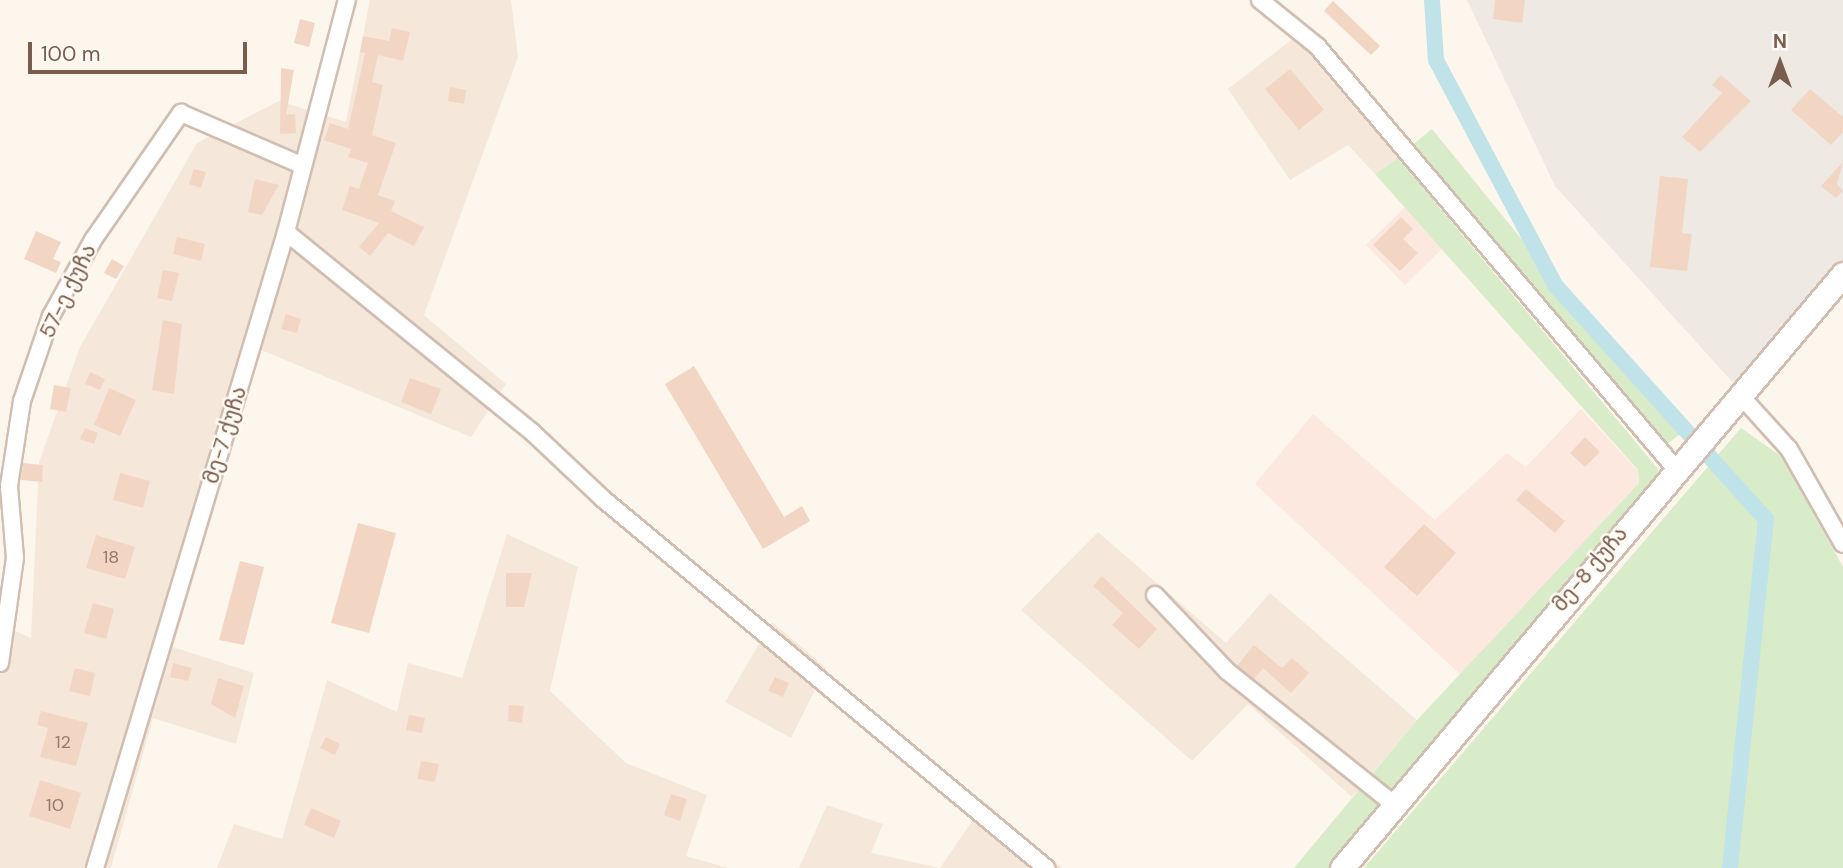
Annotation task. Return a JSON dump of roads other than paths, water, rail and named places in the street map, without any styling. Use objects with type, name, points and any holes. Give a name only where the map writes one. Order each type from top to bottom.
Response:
[{"type":"street","name":"მე-7 ქუჩა","points":[[95,868],[286,232],[301,165],[347,0]]},
{"type":"street","points":[[1260,0],[1317,47],[1675,468]]},
{"type":"street","name":"57-ე ქუჩა","points":[[0,663],[15,558],[9,486],[22,401],[51,316],[93,240],[181,113],[301,165]]},
{"type":"street","points":[[286,232],[532,432],[603,499],[1046,868]]},
{"type":"street","name":"მე-8 ქუჩა","points":[[1342,868],[1675,468],[1843,274]]},
{"type":"street","points":[[1740,396],[1789,449],[1843,544]]},
{"type":"street","points":[[1155,595],[1227,671],[1395,804]]},
{"type":"waterway","points":[[1432,0],[1436,60],[1555,285],[1766,519],[1730,868]]}]
